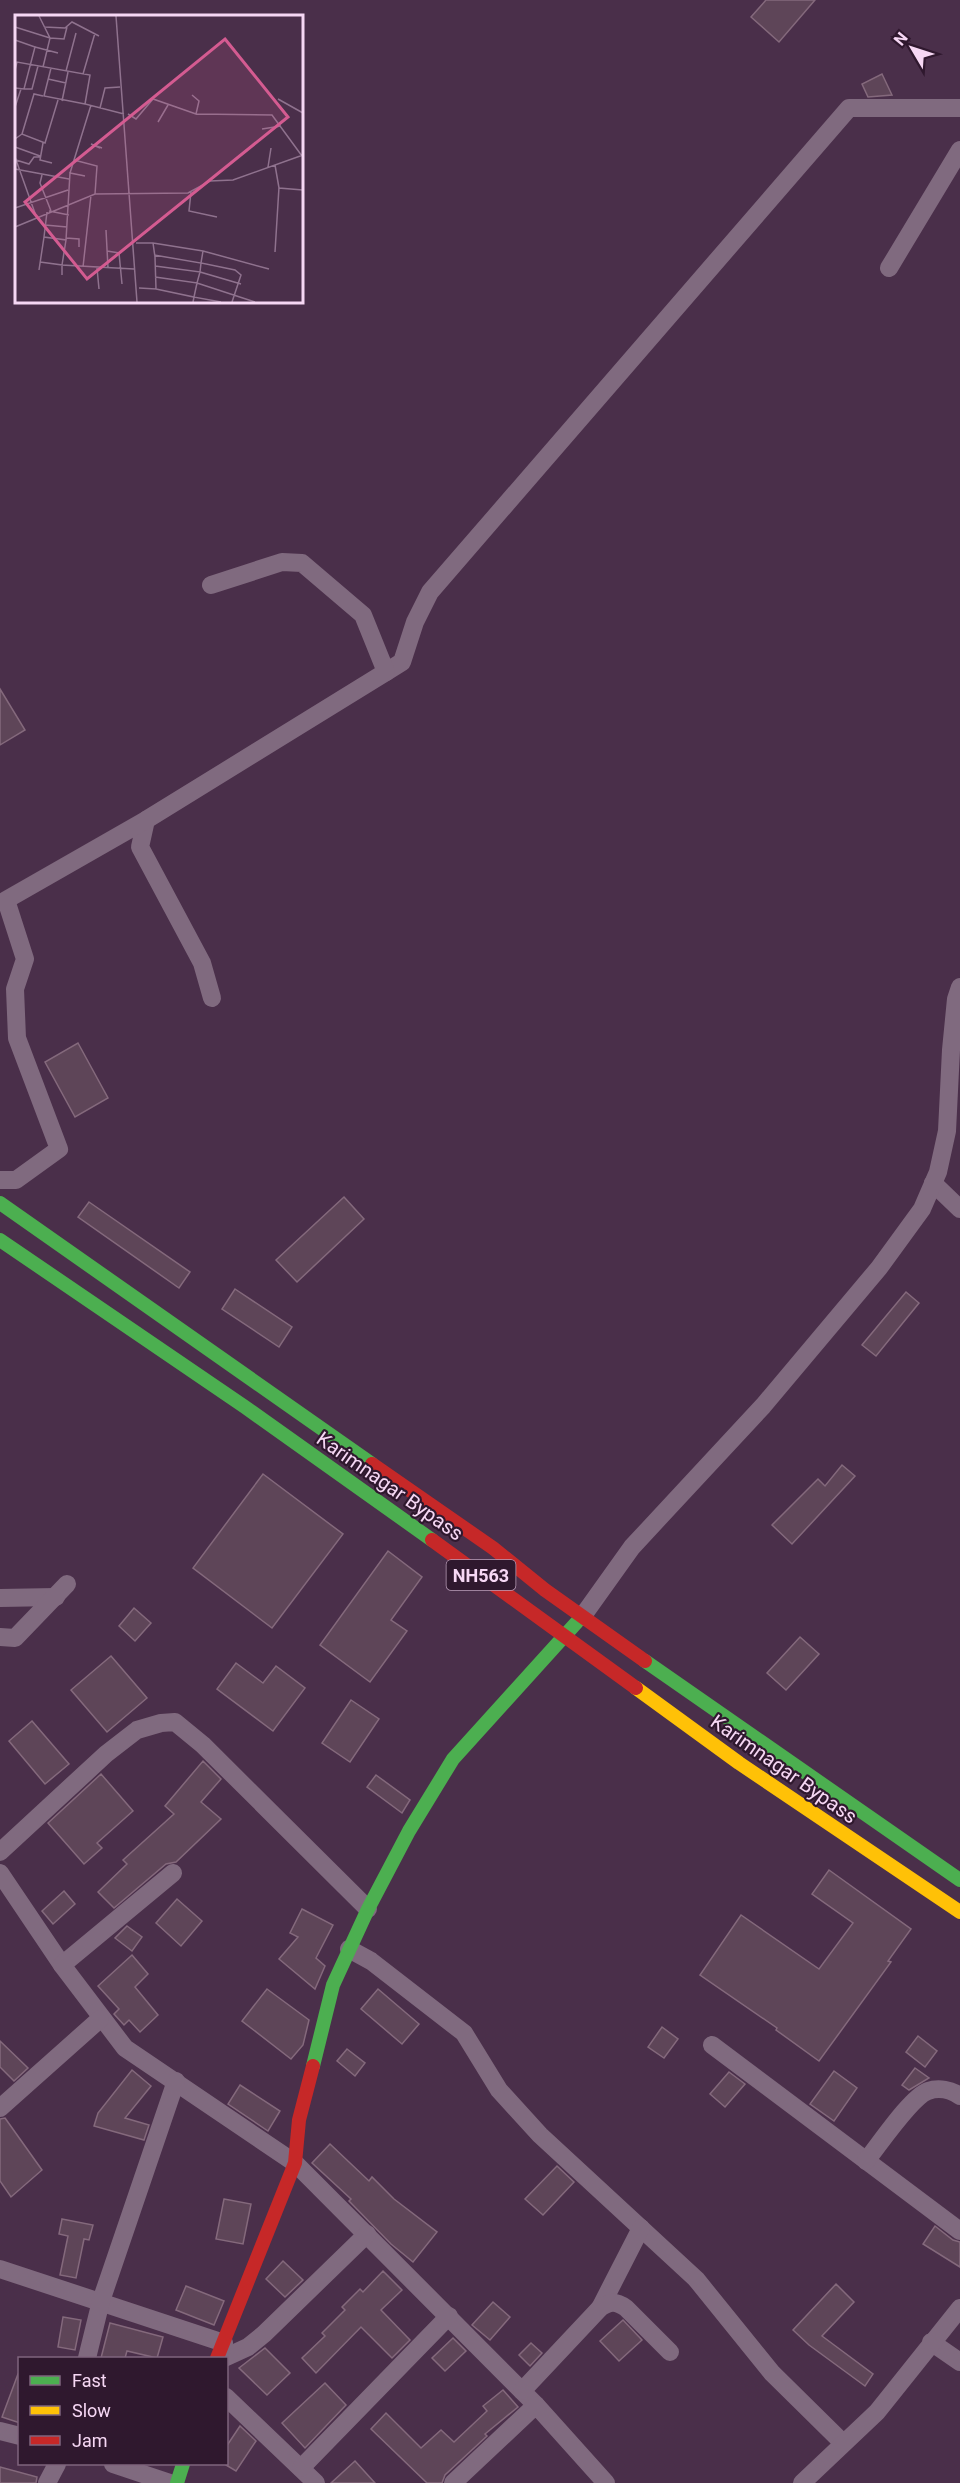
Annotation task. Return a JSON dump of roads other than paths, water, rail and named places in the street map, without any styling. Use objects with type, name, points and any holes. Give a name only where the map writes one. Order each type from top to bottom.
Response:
[{"type":"main road","name":"Karimnagar Bypass","points":[[0,1203],[493,1548],[544,1590],[582,1617],[960,1880]]},
{"type":"main road","name":"Karimnagar Bypass","points":[[0,1240],[245,1407],[739,1763],[960,1912]]},
{"type":"main road","points":[[222,2353],[295,2163],[299,2120],[333,1984],[368,1909],[409,1831],[453,1759],[582,1617]]},
{"type":"main road","points":[[177,2483],[182,2465]]},
{"type":"street","points":[[0,1180],[16,1180],[59,1149],[17,1038],[15,989],[25,959],[6,900],[146,820],[402,662],[415,622],[430,592],[849,108],[960,108]]},
{"type":"street","points":[[889,268],[960,150]]},
{"type":"street","points":[[212,585],[282,562],[302,563],[363,615],[386,672]]},
{"type":"street","points":[[146,820],[141,847],[202,963],[212,998]]},
{"type":"street","points":[[582,1617],[632,1547],[763,1406],[879,1268],[922,1209],[938,1172],[947,1131],[951,1050],[956,999],[960,987]]},
{"type":"street","points":[[933,1184],[960,1209]]},
{"type":"street","points":[[0,1598],[62,1590],[15,1638],[0,1637]]},
{"type":"street","points":[[0,1852],[106,1754],[137,1730],[161,1723],[175,1722],[202,1745],[368,1909]]},
{"type":"street","points":[[0,1874],[100,2019],[125,2048],[295,2163],[536,2405],[606,2483]]},
{"type":"street","points":[[62,1965],[173,1874]]},
{"type":"street","points":[[349,1949],[371,1961],[465,2033],[499,2090],[540,2135],[696,2279],[772,2373],[843,2443]]},
{"type":"street","points":[[0,2108],[100,2019]]},
{"type":"street","points":[[712,2045],[960,2231]]},
{"type":"street","points":[[87,2357],[101,2301],[176,2081]]},
{"type":"street","points":[[866,2161],[913,2102],[927,2091],[941,2089],[960,2096]]},
{"type":"street","points":[[600,2308],[641,2228]]},
{"type":"street","points":[[0,2269],[101,2301],[222,2353],[248,2347],[264,2334],[367,2234]]},
{"type":"street","points":[[522,2391],[608,2302],[620,2304],[670,2352]]},
{"type":"street","points":[[802,2483],[877,2412],[960,2308]]},
{"type":"street","points":[[300,2468],[449,2316]]},
{"type":"street","points":[[932,2342],[960,2362]]},
{"type":"street","points":[[228,2399],[316,2483]]},
{"type":"street","points":[[453,2483],[536,2405]]},
{"type":"street","points":[[0,2431],[18,2436]]},
{"type":"street","points":[[47,2483],[56,2465]]},
{"type":"street","points":[[120,2465],[170,2483]]}]
